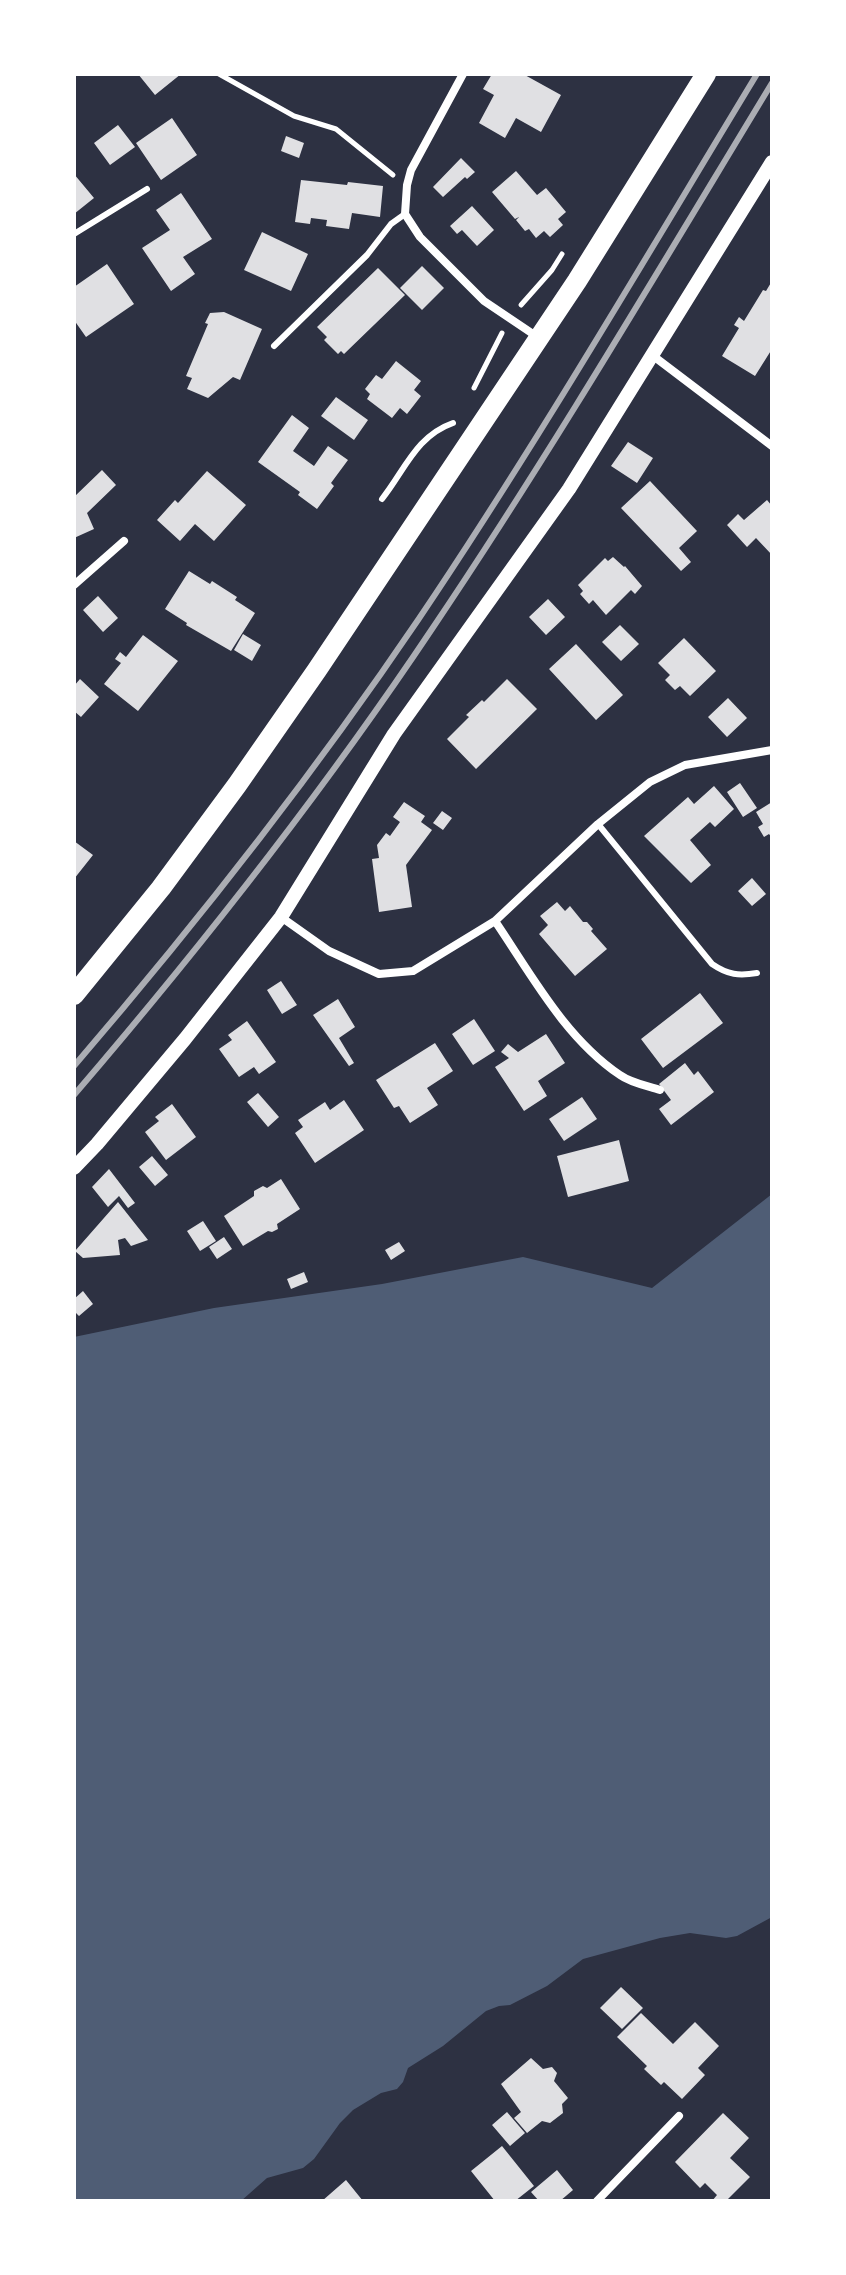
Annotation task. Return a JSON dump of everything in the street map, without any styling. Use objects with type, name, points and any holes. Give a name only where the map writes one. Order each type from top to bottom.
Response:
[{"type":"main road","points":[[74,995],[125,934],[246,772],[388,566],[539,338],[706,74]]},
{"type":"street","points":[[463,74],[411,170],[405,214],[420,237],[484,301],[539,338]]},
{"type":"street","points":[[74,1168],[185,1039],[281,917],[394,734],[569,489],[652,355],[767,181],[772,162]]},
{"type":"street","points":[[652,355],[772,446]]},
{"type":"street","points":[[74,585],[124,541]]},
{"type":"street","points":[[281,917],[329,951],[379,974],[413,971],[495,921],[598,824],[650,782],[685,765],[772,750]]},
{"type":"street","points":[[495,921],[582,1043],[621,1077],[660,1090]]},
{"type":"street","points":[[597,2201],[679,2116]]},
{"type":"lane","points":[[74,234],[147,189]]},
{"type":"lane","points":[[274,346],[367,255],[391,224],[405,214]]},
{"type":"lane","points":[[382,499],[423,439],[437,428],[453,423]]},
{"type":"lane","points":[[598,824],[712,964],[734,975],[757,973]]},
{"type":"path","points":[[219,74],[294,116],[336,129],[407,185]]},
{"type":"path","points":[[453,423],[509,320],[552,270],[567,247]]},
{"type":"water","points":[[772,1194],[772,1917],[737,1936],[726,1938],[690,1933],[583,1959],[547,1986],[510,2005],[486,2011],[443,2046],[408,2068],[397,2089],[381,2093],[353,2110],[314,2159],[303,2168],[267,2178],[241,2201],[74,2201],[74,1337],[214,1308],[382,1284],[523,1257],[652,1288]]},
{"type":"building","points":[[138,74],[181,74],[155,95]]},
{"type":"building","points":[[492,74],[523,74],[561,95],[541,132],[516,118],[505,138],[479,123],[494,95],[483,89]]},
{"type":"building","points":[[172,118],[197,155],[161,180],[136,143]]},
{"type":"building","points":[[118,125],[135,147],[110,165],[94,143]]},
{"type":"building","points":[[286,136],[304,143],[299,158],[281,151]]},
{"type":"building","points":[[461,158],[475,172],[443,197],[433,187]]},
{"type":"building","points":[[516,171],[537,195],[546,188],[566,212],[558,219],[563,225],[550,237],[544,231],[536,238],[529,229],[525,231],[516,220],[519,217],[515,219],[492,192]]},
{"type":"building","points":[[74,174],[94,198],[74,214]]},
{"type":"building","points":[[301,180],[383,186],[380,217],[352,213],[349,229],[326,226],[327,220],[311,218],[310,224],[295,222]]},
{"type":"building","points":[[181,193],[212,239],[183,257],[195,274],[171,291],[142,248],[170,230],[156,210]]},
{"type":"building","points":[[472,206],[494,230],[477,246],[462,230],[457,234],[450,226]]},
{"type":"building","points":[[262,232],[308,254],[291,291],[244,270]]},
{"type":"building","points":[[107,264],[134,304],[86,337],[74,320],[74,287]]},
{"type":"building","points":[[422,266],[444,288],[422,310],[400,288]]},
{"type":"building","points":[[378,268],[405,295],[344,354],[341,351],[338,354],[324,340],[327,337],[317,327]]},
{"type":"building","points":[[772,281],[772,349],[755,376],[722,356],[739,328],[734,325],[739,317],[744,321]]},
{"type":"building","points":[[224,312],[262,329],[240,380],[233,377],[208,398],[187,389],[192,378],[186,376],[210,313]]},
{"type":"building","points":[[396,361],[421,381],[414,390],[421,396],[407,414],[400,408],[392,418],[367,399],[370,394],[365,389],[376,375],[382,379]]},
{"type":"building","points":[[336,397],[368,420],[354,440],[321,416]]},
{"type":"building","points":[[292,415],[309,428],[293,451],[314,466],[328,446],[348,460],[317,509],[298,495],[300,492],[258,462]]},
{"type":"building","points":[[628,442],[653,458],[637,483],[611,466]]},
{"type":"building","points":[[102,470],[116,485],[87,513],[94,529],[74,538],[74,497]]},
{"type":"building","points":[[207,471],[246,505],[214,541],[195,524],[180,541],[157,520],[175,500],[178,503]]},
{"type":"building","points":[[650,481],[697,531],[679,548],[691,562],[681,571],[621,508]]},
{"type":"building","points":[[767,500],[772,506],[772,555],[756,538],[747,547],[727,525],[738,514],[744,520]]},
{"type":"building","points":[[613,557],[642,586],[635,594],[631,590],[606,615],[593,600],[589,604],[580,594],[583,591],[578,585],[605,558],[608,561]]},
{"type":"building","points":[[189,571],[210,584],[212,581],[255,613],[231,651],[165,609]]},
{"type":"building","points":[[98,596],[118,618],[103,632],[83,610]]},
{"type":"building","points":[[548,599],[565,617],[546,635],[529,617]]},
{"type":"building","points":[[620,625],[639,644],[621,661],[602,642]]},
{"type":"building","points":[[243,634],[261,645],[252,661],[234,650]]},
{"type":"building","points":[[143,635],[178,661],[138,711],[104,684],[121,663],[115,659],[120,652],[126,657]]},
{"type":"building","points":[[684,638],[716,671],[690,696],[680,686],[675,690],[665,680],[670,675],[658,663]]},
{"type":"building","points":[[576,644],[623,695],[596,720],[549,669]]},
{"type":"building","points":[[80,679],[99,697],[81,717],[74,711],[74,686]]},
{"type":"building","points":[[507,679],[537,709],[476,769],[447,739],[469,717],[466,715]]},
{"type":"building","points":[[728,698],[747,718],[727,737],[708,717]]},
{"type":"building","points":[[740,783],[757,808],[743,817],[727,792]]},
{"type":"building","points":[[714,786],[734,809],[715,827],[710,822],[690,840],[711,865],[691,883],[644,836],[688,797],[694,804]]},
{"type":"building","points":[[404,802],[425,816],[421,822],[432,830],[406,865],[412,907],[379,912],[372,859],[379,858],[377,845],[386,833],[390,836],[400,822],[393,817]]},
{"type":"building","points":[[772,802],[772,838],[769,834],[764,837],[758,827],[763,824],[756,812]]},
{"type":"building","points":[[442,811],[452,818],[443,830],[433,823]]},
{"type":"building","points":[[74,841],[93,855],[74,879]]},
{"type":"building","points":[[752,878],[766,894],[752,906],[738,891]]},
{"type":"building","points":[[557,902],[565,911],[570,906],[583,922],[587,922],[607,949],[575,976],[539,934],[548,925],[540,916]]},
{"type":"building","points":[[281,981],[297,1005],[282,1014],[267,990]]},
{"type":"building","points":[[700,993],[723,1023],[663,1068],[641,1039]]},
{"type":"building","points":[[338,999],[355,1027],[339,1038],[354,1063],[349,1066],[313,1015]]},
{"type":"building","points":[[474,1019],[495,1051],[473,1065],[452,1034]]},
{"type":"building","points":[[247,1021],[276,1062],[259,1074],[254,1067],[239,1077],[219,1049],[232,1040],[228,1035]]},
{"type":"building","points":[[546,1034],[565,1063],[538,1081],[547,1096],[524,1111],[495,1067],[509,1058],[501,1052],[508,1044],[518,1052]]},
{"type":"building","points":[[435,1043],[453,1071],[427,1088],[438,1105],[410,1123],[399,1106],[394,1108],[376,1080]]},
{"type":"building","points":[[685,1063],[694,1075],[698,1071],[714,1092],[671,1125],[659,1109],[671,1100],[659,1084]]},
{"type":"building","points":[[258,1093],[279,1117],[268,1127],[247,1102]]},
{"type":"building","points":[[582,1097],[597,1119],[564,1141],[549,1119]]},
{"type":"building","points":[[344,1100],[364,1130],[315,1163],[295,1133],[303,1127],[298,1120],[325,1102],[330,1110]]},
{"type":"building","points":[[172,1104],[196,1137],[166,1160],[145,1132],[159,1121],[155,1117]]},
{"type":"building","points":[[619,1140],[629,1181],[568,1197],[557,1156]]},
{"type":"building","points":[[152,1156],[168,1175],[155,1186],[139,1167]]},
{"type":"building","points":[[109,1169],[135,1203],[128,1208],[119,1196],[108,1207],[92,1187]]},
{"type":"building","points":[[281,1179],[300,1209],[277,1224],[278,1229],[268,1231],[243,1246],[224,1216],[254,1196],[254,1191],[263,1186],[267,1188]]},
{"type":"building","points":[[118,1202],[148,1240],[131,1246],[125,1238],[118,1240],[120,1255],[83,1258],[75,1251]]},
{"type":"building","points":[[203,1221],[216,1241],[200,1251],[187,1231]]},
{"type":"building","points":[[224,1237],[232,1249],[217,1259],[209,1247]]},
{"type":"building","points":[[399,1242],[405,1251],[391,1260],[385,1250]]},
{"type":"building","points":[[304,1272],[308,1282],[291,1289],[287,1279]]},
{"type":"building","points":[[83,1291],[93,1304],[79,1316],[74,1315],[74,1299]]},
{"type":"building","points":[[621,1987],[643,2008],[622,2029],[600,2008]]},
{"type":"building","points":[[641,2013],[673,2044],[695,2022],[719,2046],[698,2068],[705,2075],[682,2099],[644,2069],[647,2066],[617,2037]]},
{"type":"building","points":[[531,2058],[543,2069],[552,2067],[557,2073],[554,2081],[568,2098],[562,2104],[563,2113],[550,2123],[542,2121],[527,2133],[514,2118],[521,2112],[501,2084]]},
{"type":"building","points":[[507,2112],[525,2133],[510,2146],[492,2125]]},
{"type":"building","points":[[723,2113],[749,2138],[730,2158],[750,2177],[726,2201],[712,2201],[717,2195],[705,2183],[700,2188],[675,2162]]},
{"type":"building","points":[[502,2146],[534,2186],[515,2201],[495,2201],[471,2171]]},
{"type":"building","points":[[557,2170],[573,2190],[560,2201],[539,2201],[531,2192]]},
{"type":"building","points":[[346,2180],[363,2201],[322,2201]]},
{"type":"railway","points":[[74,1066],[252,848],[418,620],[549,417],[757,74]]},
{"type":"railway","points":[[74,1095],[260,868],[391,690],[563,426],[772,83]]}]
